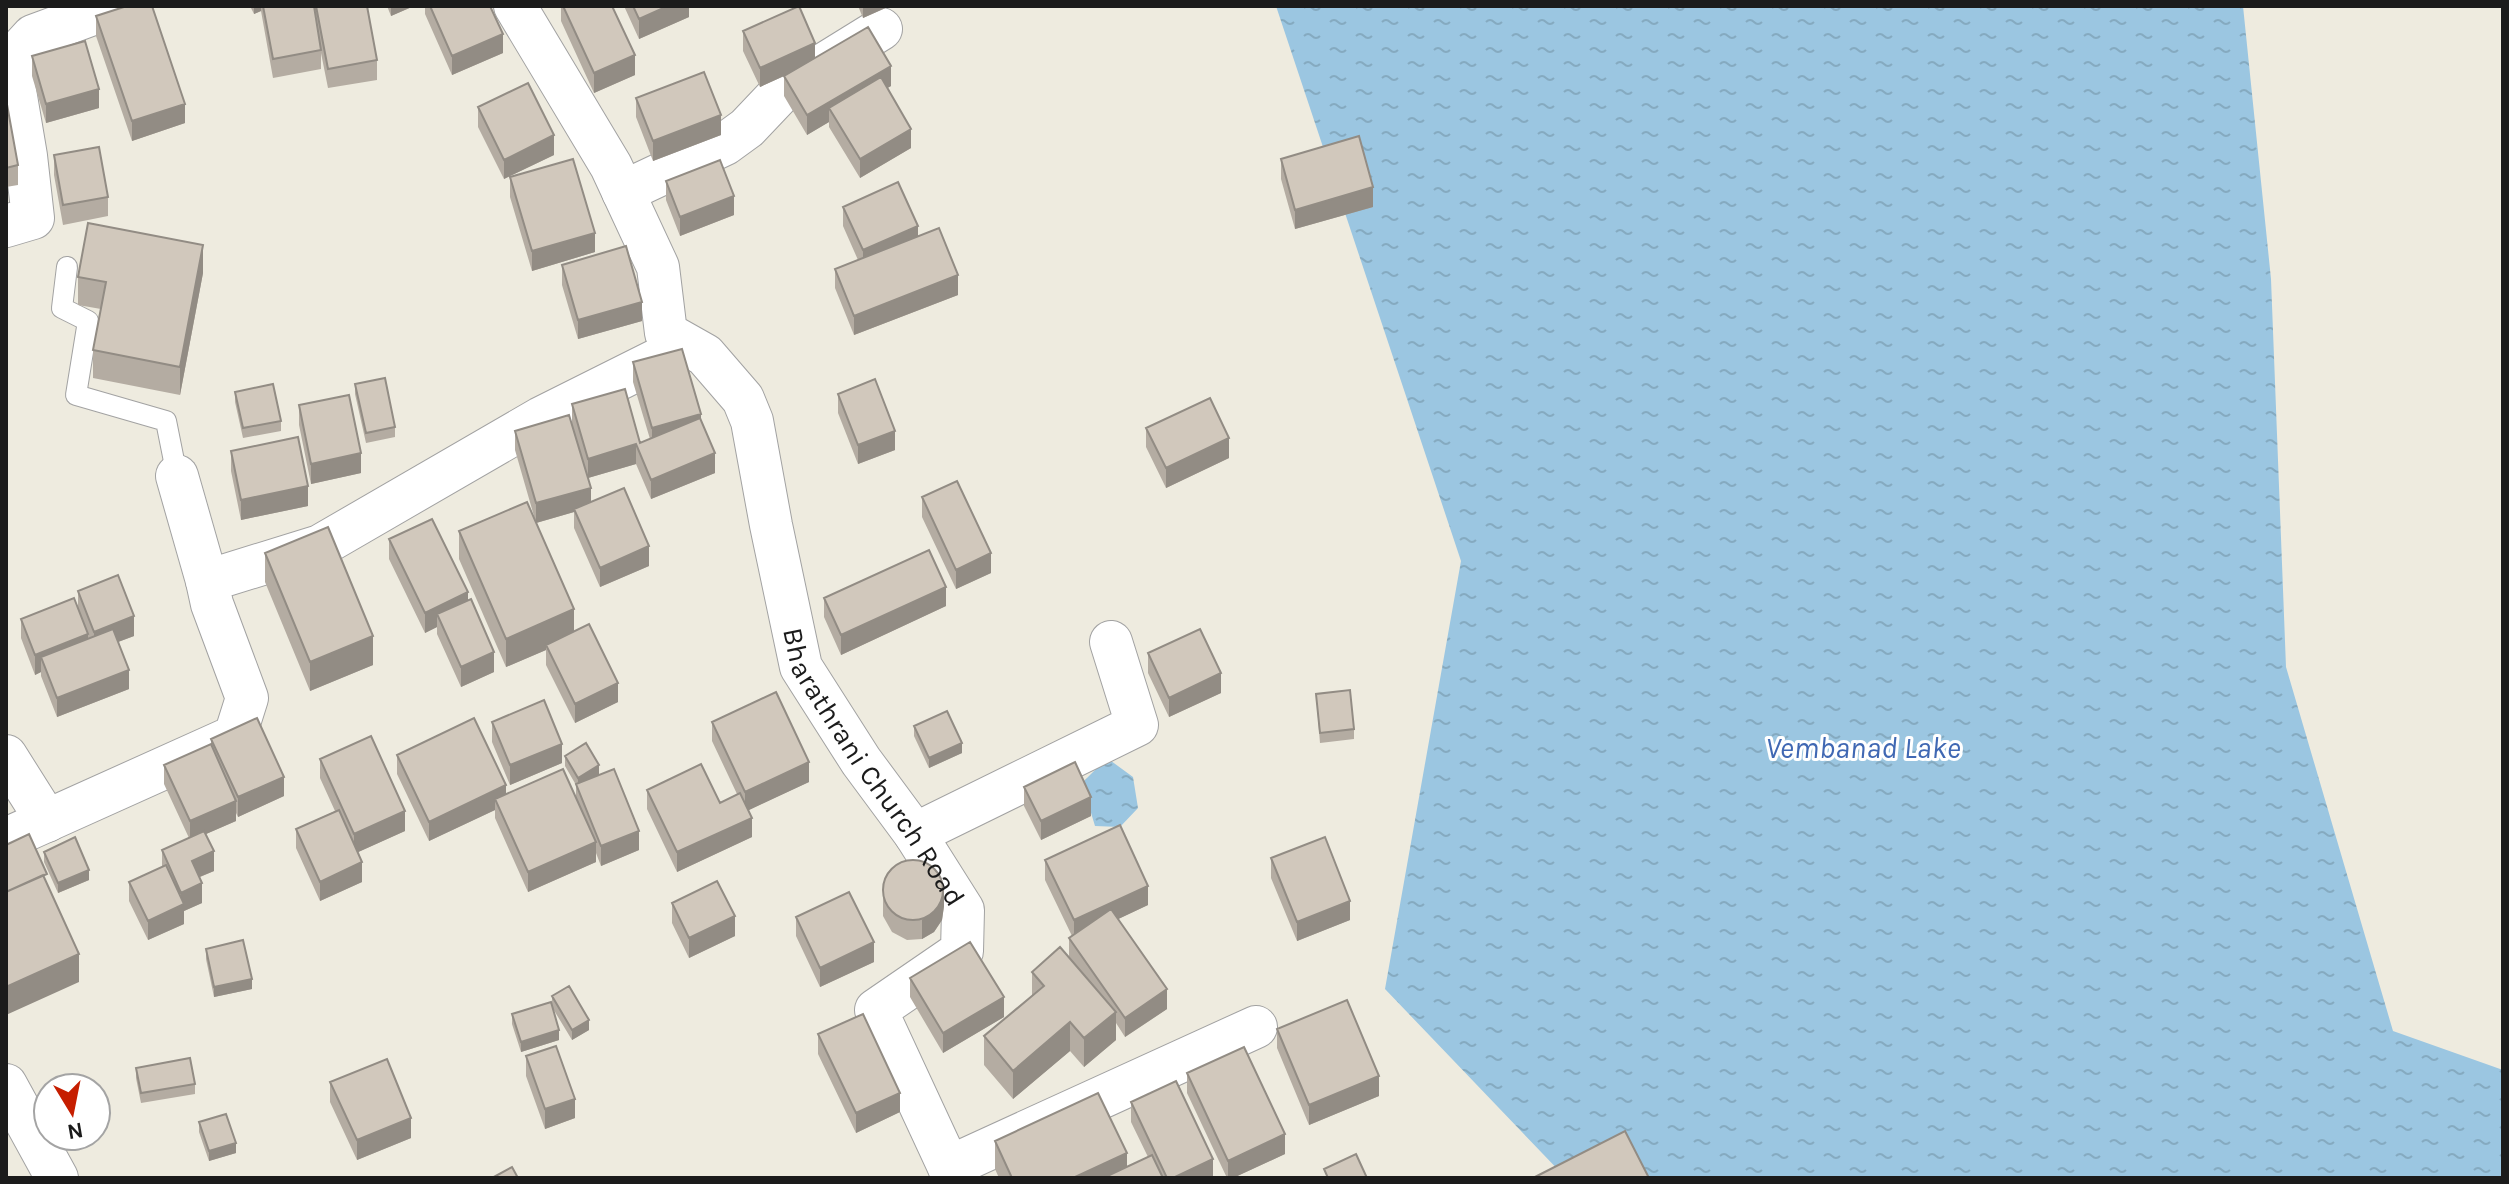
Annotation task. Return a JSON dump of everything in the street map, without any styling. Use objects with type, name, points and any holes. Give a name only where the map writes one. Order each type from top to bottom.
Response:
[{"type":"street","points":[[6,226],[33,218],[10,61],[33,36],[114,6]]},
{"type":"street","points":[[207,581],[320,546],[677,339],[658,267],[623,192],[515,6]]},
{"type":"street","points":[[623,192],[725,144],[747,128],[784,89],[881,29]]},
{"type":"street","name":"Bharathrani Church Road","points":[[677,339],[705,355],[743,399],[752,421],[801,667],[963,910],[962,951],[876,1010],[951,1172]]},
{"type":"street","points":[[6,839],[235,736],[247,698],[212,604],[177,476]]},
{"type":"street","points":[[915,834],[1137,725],[1111,642]]},
{"type":"street","points":[[6,756],[47,821]]},
{"type":"street","points":[[951,1172],[1256,1027]]},
{"type":"street","points":[[6,1085],[57,1178]]},
{"type":"lane","points":[[67,267],[62,308],[88,321],[76,395],[166,421],[177,476]]},
{"type":"water","name":"Vembanad Lake","points":[[1276,6],[2243,6],[2271,279],[2286,667],[2393,1031],[2503,1070],[2503,1178],[1566,1178],[1385,989],[1461,561]]},
{"type":"water","points":[[1107,758],[1133,777],[1138,808],[1120,827],[1095,826],[1082,783]]},
{"type":"building","points":[[127,6],[152,6],[185,104],[132,121],[96,16]]},
{"type":"building","points":[[263,6],[314,6],[321,50],[273,59]]},
{"type":"building","points":[[316,6],[367,6],[377,60],[328,69]]},
{"type":"building","points":[[430,6],[490,6],[503,34],[452,56]]},
{"type":"building","points":[[563,6],[612,6],[635,55],[594,73]]},
{"type":"building","points":[[633,6],[668,6],[639,19]]},
{"type":"building","points":[[799,6],[815,43],[760,68],[743,31]]},
{"type":"building","points":[[868,27],[891,66],[807,115],[784,76]]},
{"type":"building","points":[[85,41],[99,89],[46,104],[32,56]]},
{"type":"building","points":[[704,72],[721,115],[653,141],[636,98]]},
{"type":"building","points":[[881,77],[911,129],[860,159],[829,108]]},
{"type":"building","points":[[528,83],[554,135],[504,160],[478,107]]},
{"type":"building","points":[[6,99],[18,165],[6,168]]},
{"type":"building","points":[[1359,136],[1373,187],[1295,210],[1281,159]]},
{"type":"building","points":[[99,147],[108,197],[63,205],[54,155]]},
{"type":"building","points":[[573,159],[595,233],[532,251],[510,177]]},
{"type":"building","points":[[720,160],[734,196],[680,217],[666,181]]},
{"type":"building","points":[[898,182],[918,226],[863,250],[843,207]]},
{"type":"building","points":[[88,223],[203,245],[180,367],[93,350],[106,282],[78,277]]},
{"type":"building","points":[[939,228],[958,275],[854,316],[835,269]]},
{"type":"building","points":[[626,246],[642,302],[578,320],[562,265]]},
{"type":"building","points":[[682,349],[701,414],[652,428],[633,362]]},
{"type":"building","points":[[385,378],[395,427],[366,433],[355,384]]},
{"type":"building","points":[[875,379],[895,431],[858,445],[838,394]]},
{"type":"building","points":[[273,384],[281,421],[243,428],[235,392]]},
{"type":"building","points":[[625,389],[640,443],[700,418],[715,453],[651,480],[636,444],[588,459],[572,404]]},
{"type":"building","points":[[349,395],[361,453],[311,464],[299,405]]},
{"type":"building","points":[[1210,398],[1229,438],[1166,468],[1146,428]]},
{"type":"building","points":[[569,415],[591,488],[536,503],[515,431]]},
{"type":"building","points":[[298,437],[308,486],[241,500],[231,451]]},
{"type":"building","points":[[957,481],[991,553],[956,570],[922,497]]},
{"type":"building","points":[[624,488],[649,546],[600,568],[574,509]]},
{"type":"building","points":[[527,502],[574,609],[506,639],[459,531]]},
{"type":"building","points":[[432,519],[468,592],[425,613],[389,539]]},
{"type":"building","points":[[328,527],[373,636],[310,662],[265,553]]},
{"type":"building","points":[[929,550],[946,587],[841,635],[824,598]]},
{"type":"building","points":[[118,575],[134,616],[94,632],[78,591]]},
{"type":"building","points":[[74,598],[88,634],[35,655],[21,619]]},
{"type":"building","points":[[471,599],[494,652],[461,667],[437,614]]},
{"type":"building","points":[[589,624],[618,683],[575,704],[546,645]]},
{"type":"building","points":[[113,629],[129,670],[57,698],[41,657]]},
{"type":"building","points":[[1200,629],[1221,673],[1169,698],[1148,653]]},
{"type":"building","points":[[1350,690],[1354,729],[1320,733],[1316,694]]},
{"type":"building","points":[[776,692],[809,762],[745,792],[712,722]]},
{"type":"building","points":[[544,700],[562,744],[510,765],[492,722]]},
{"type":"building","points":[[947,711],[962,743],[929,758],[914,726]]},
{"type":"building","points":[[257,718],[284,777],[238,797],[211,739]]},
{"type":"building","points":[[474,718],[506,785],[429,822],[397,755]]},
{"type":"building","points":[[371,736],[405,811],[354,834],[320,759]]},
{"type":"building","points":[[586,743],[599,765],[578,778],[565,756]]},
{"type":"building","points":[[211,744],[236,801],[190,821],[164,765]]},
{"type":"building","points":[[1075,762],[1091,797],[1041,821],[1024,787]]},
{"type":"building","points":[[701,764],[720,803],[740,793],[752,818],[677,852],[647,790]]},
{"type":"building","points":[[563,769],[596,842],[528,872],[495,799]]},
{"type":"building","points":[[614,769],[639,831],[601,846],[576,784]]},
{"type":"building","points":[[339,810],[362,862],[320,882],[296,829]]},
{"type":"building","points":[[1120,825],[1148,886],[1074,920],[1045,860]]},
{"type":"building","points":[[204,831],[214,851],[192,861],[202,883],[181,893],[162,850]]},
{"type":"building","points":[[29,834],[47,874],[6,892],[6,845]]},
{"type":"building","points":[[75,837],[89,870],[58,883],[44,852]]},
{"type":"building","points":[[1325,837],[1350,901],[1297,922],[1271,858]]},
{"type":"building","points":[[913,860],[925,862],[934,869],[941,878],[941,902],[934,911],[925,918],[913,920],[901,918],[892,911],[885,902],[883,890],[885,878],[892,869],[901,862]]},
{"type":"building","points":[[166,865],[184,904],[148,921],[129,882]]},
{"type":"building","points":[[43,875],[79,954],[6,987],[6,892]]},
{"type":"building","points":[[717,881],[735,916],[689,938],[672,903]]},
{"type":"building","points":[[849,892],[874,942],[820,968],[796,917]]},
{"type":"building","points":[[1111,909],[1167,989],[1125,1018],[1069,938]]},
{"type":"building","points":[[243,940],[252,979],[214,987],[206,949]]},
{"type":"building","points":[[970,942],[1004,997],[943,1033],[910,978]]},
{"type":"building","points":[[1060,947],[1116,1012],[1084,1038],[1070,1022],[1013,1071],[984,1036],[1044,986],[1032,972]]},
{"type":"building","points":[[569,986],[589,1020],[572,1030],[552,996]]},
{"type":"building","points":[[1347,1000],[1379,1076],[1309,1105],[1277,1029]]},
{"type":"building","points":[[551,1002],[559,1030],[521,1042],[512,1014]]},
{"type":"building","points":[[863,1014],[900,1093],[856,1113],[818,1034]]},
{"type":"building","points":[[556,1046],[575,1099],[545,1109],[526,1056]]},
{"type":"building","points":[[1244,1047],[1285,1134],[1228,1161],[1187,1073]]},
{"type":"building","points":[[190,1058],[195,1084],[141,1093],[136,1068]]},
{"type":"building","points":[[387,1059],[411,1118],[357,1140],[330,1082]]},
{"type":"building","points":[[1176,1081],[1213,1159],[1167,1178],[1131,1102]]},
{"type":"building","points":[[1098,1093],[1127,1153],[1073,1178],[1012,1178],[995,1141]]},
{"type":"building","points":[[226,1114],[236,1143],[209,1151],[199,1122]]},
{"type":"building","points":[[1625,1131],[1649,1178],[1533,1178]]},
{"type":"building","points":[[1356,1154],[1367,1178],[1328,1178],[1324,1169]]},
{"type":"building","points":[[1152,1155],[1163,1178],[1103,1178]]},
{"type":"building","points":[[512,1167],[518,1178],[492,1178]]}]
